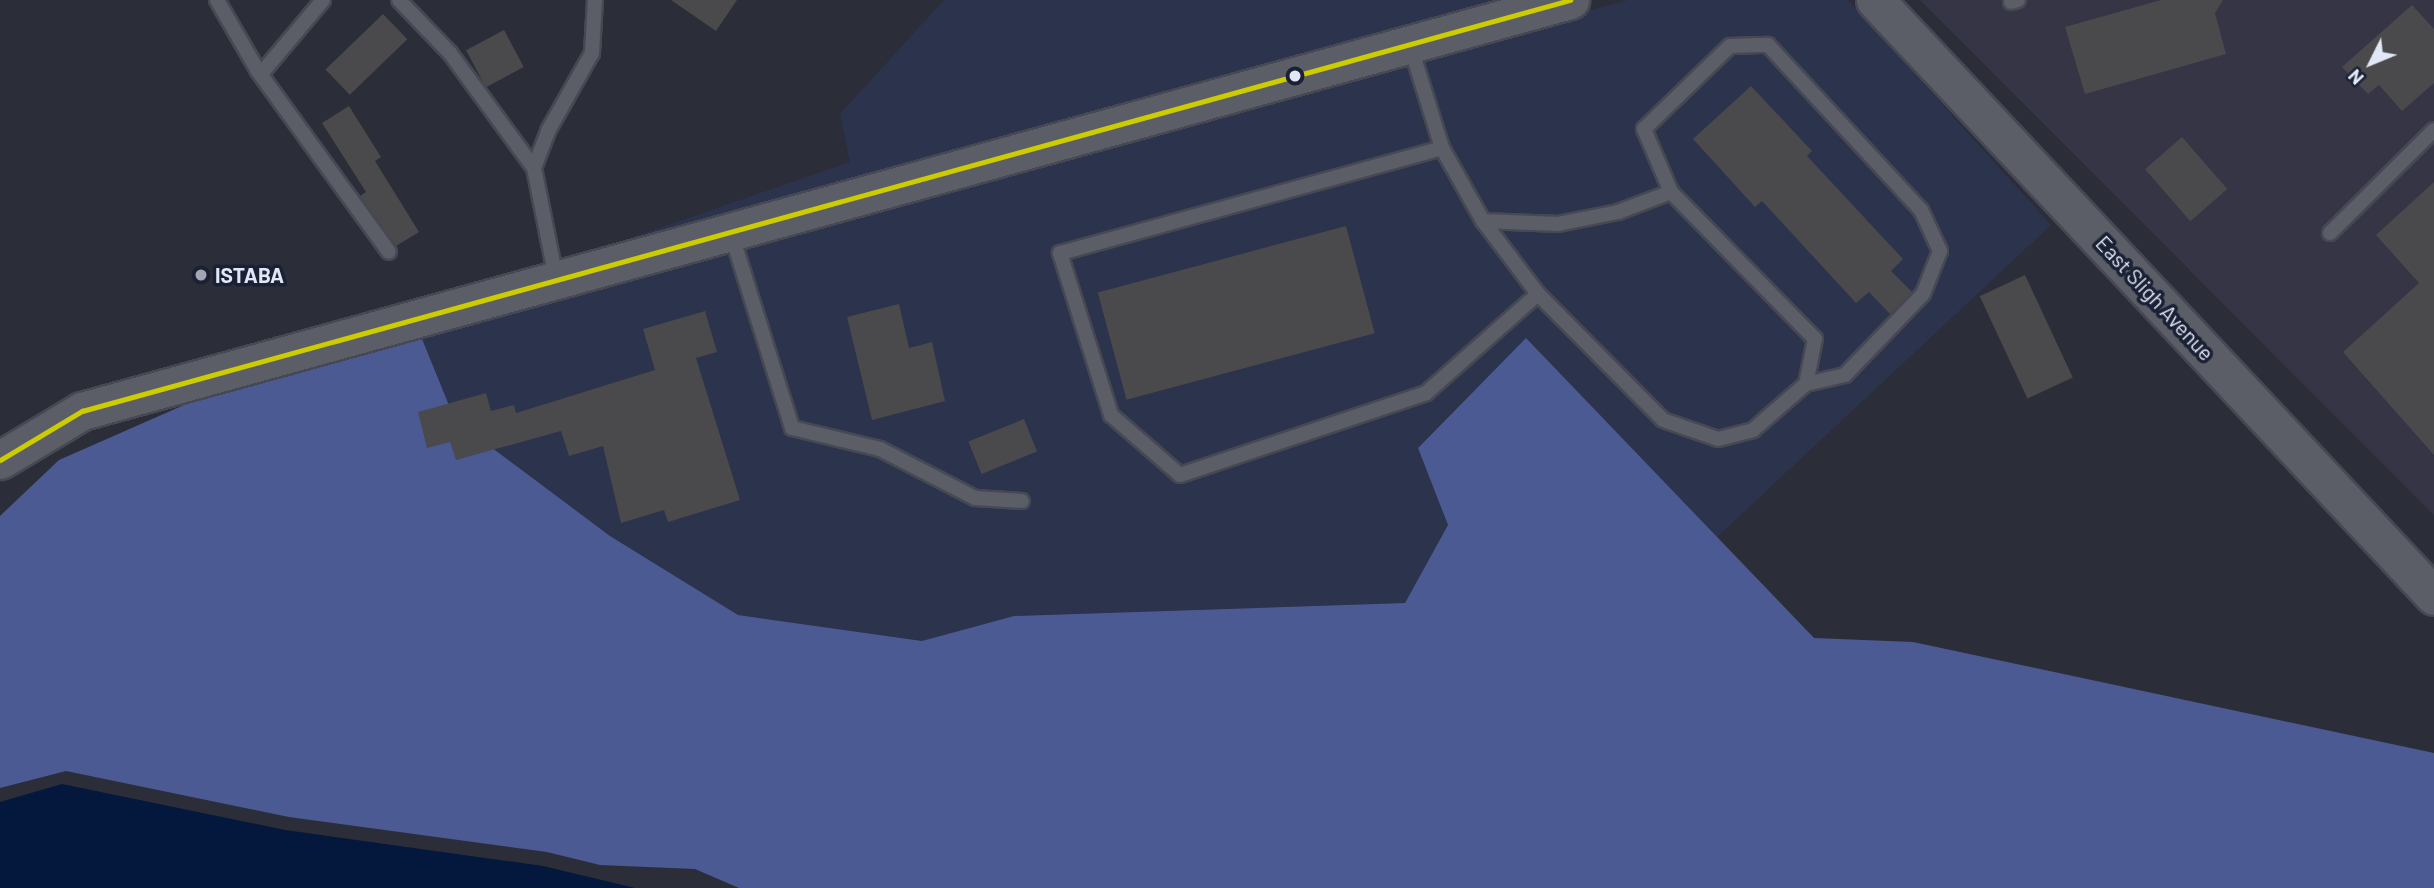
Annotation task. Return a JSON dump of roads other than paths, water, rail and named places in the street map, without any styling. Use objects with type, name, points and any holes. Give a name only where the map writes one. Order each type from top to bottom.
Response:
[{"type":"street","points":[[0,460],[82,411],[1570,0]]},
{"type":"street","name":"East Sligh Avenue","points":[[1875,0],[2434,596]]},
{"type":"lane","points":[[217,0],[258,71],[389,252]]},
{"type":"lane","points":[[258,71],[265,69],[323,0]]},
{"type":"lane","points":[[399,0],[450,53],[534,168],[557,279]]},
{"type":"lane","points":[[534,168],[548,131],[592,53],[595,0]]},
{"type":"lane","points":[[1410,44],[1442,148],[1483,221],[1538,294],[1663,420],[1718,439],[1753,430],[1805,384],[1845,375],[1923,294],[1940,251],[1921,210],[1768,45],[1730,46],[1644,129],[1671,192],[1815,339],[1805,384]]},
{"type":"lane","points":[[2330,233],[2434,130]]},
{"type":"lane","points":[[1442,148],[1060,253],[1111,415],[1180,475],[1426,393],[1538,294]]},
{"type":"lane","points":[[1483,221],[1558,224],[1618,212],[1671,192]]},
{"type":"lane","points":[[731,231],[792,428],[880,449],[975,498],[1022,501]]},
{"type":"place","name":"ISTABA","points":[[201,275]]}]
